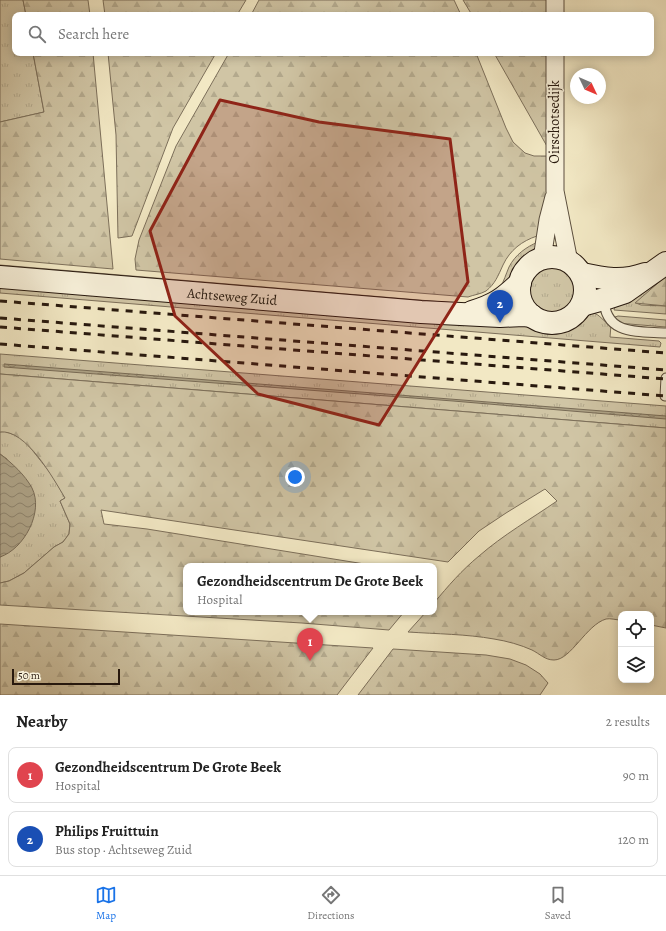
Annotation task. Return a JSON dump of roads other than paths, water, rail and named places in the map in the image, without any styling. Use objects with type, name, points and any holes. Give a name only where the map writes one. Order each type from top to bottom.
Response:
[{"type":"street","points":[[555,0],[555,12]]},
{"type":"street","name":"Oirschotsedijk","points":[[542,259],[548,220],[555,191],[555,56]]},
{"type":"street","name":"Oirschotsedijk","points":[[555,191],[575,268]]},
{"type":"street","points":[[575,268],[585,284],[585,294],[582,305],[577,313],[569,319],[550,323],[541,321],[532,316],[526,310],[521,301],[519,292],[520,283],[528,268],[532,264],[542,259],[556,257],[575,268],[606,279],[634,278],[662,267]]},
{"type":"street","points":[[582,305],[625,292],[662,267]]},
{"type":"street","name":"Achtseweg Zuid","points":[[0,276],[421,312],[465,315],[532,316]]},
{"type":"street","name":"Achtseweg Zuid","points":[[465,315],[489,307],[506,297],[520,283]]},
{"type":"lane","points":[[604,299],[607,315],[618,327],[630,330],[666,333]]},
{"type":"lane","points":[[665,396],[666,378]]},
{"type":"water","points":[[4,364],[666,416],[666,419],[453,401],[4,367]]},
{"type":"water","points":[[0,454],[26,478],[32,488],[35,498],[35,508],[30,528],[24,538],[9,553],[0,557]]},
{"type":"railway","points":[[0,301],[666,353]]},
{"type":"railway","points":[[0,318],[666,370]]},
{"type":"railway","points":[[0,327],[666,379]]},
{"type":"railway","points":[[0,344],[666,396]]},
{"type":"place","name":"Philips Fruittuin","points":[[500,323]]},
{"type":"place","name":"Gezondheidscentrum De Grote Beek","points":[[310,661]]}]
